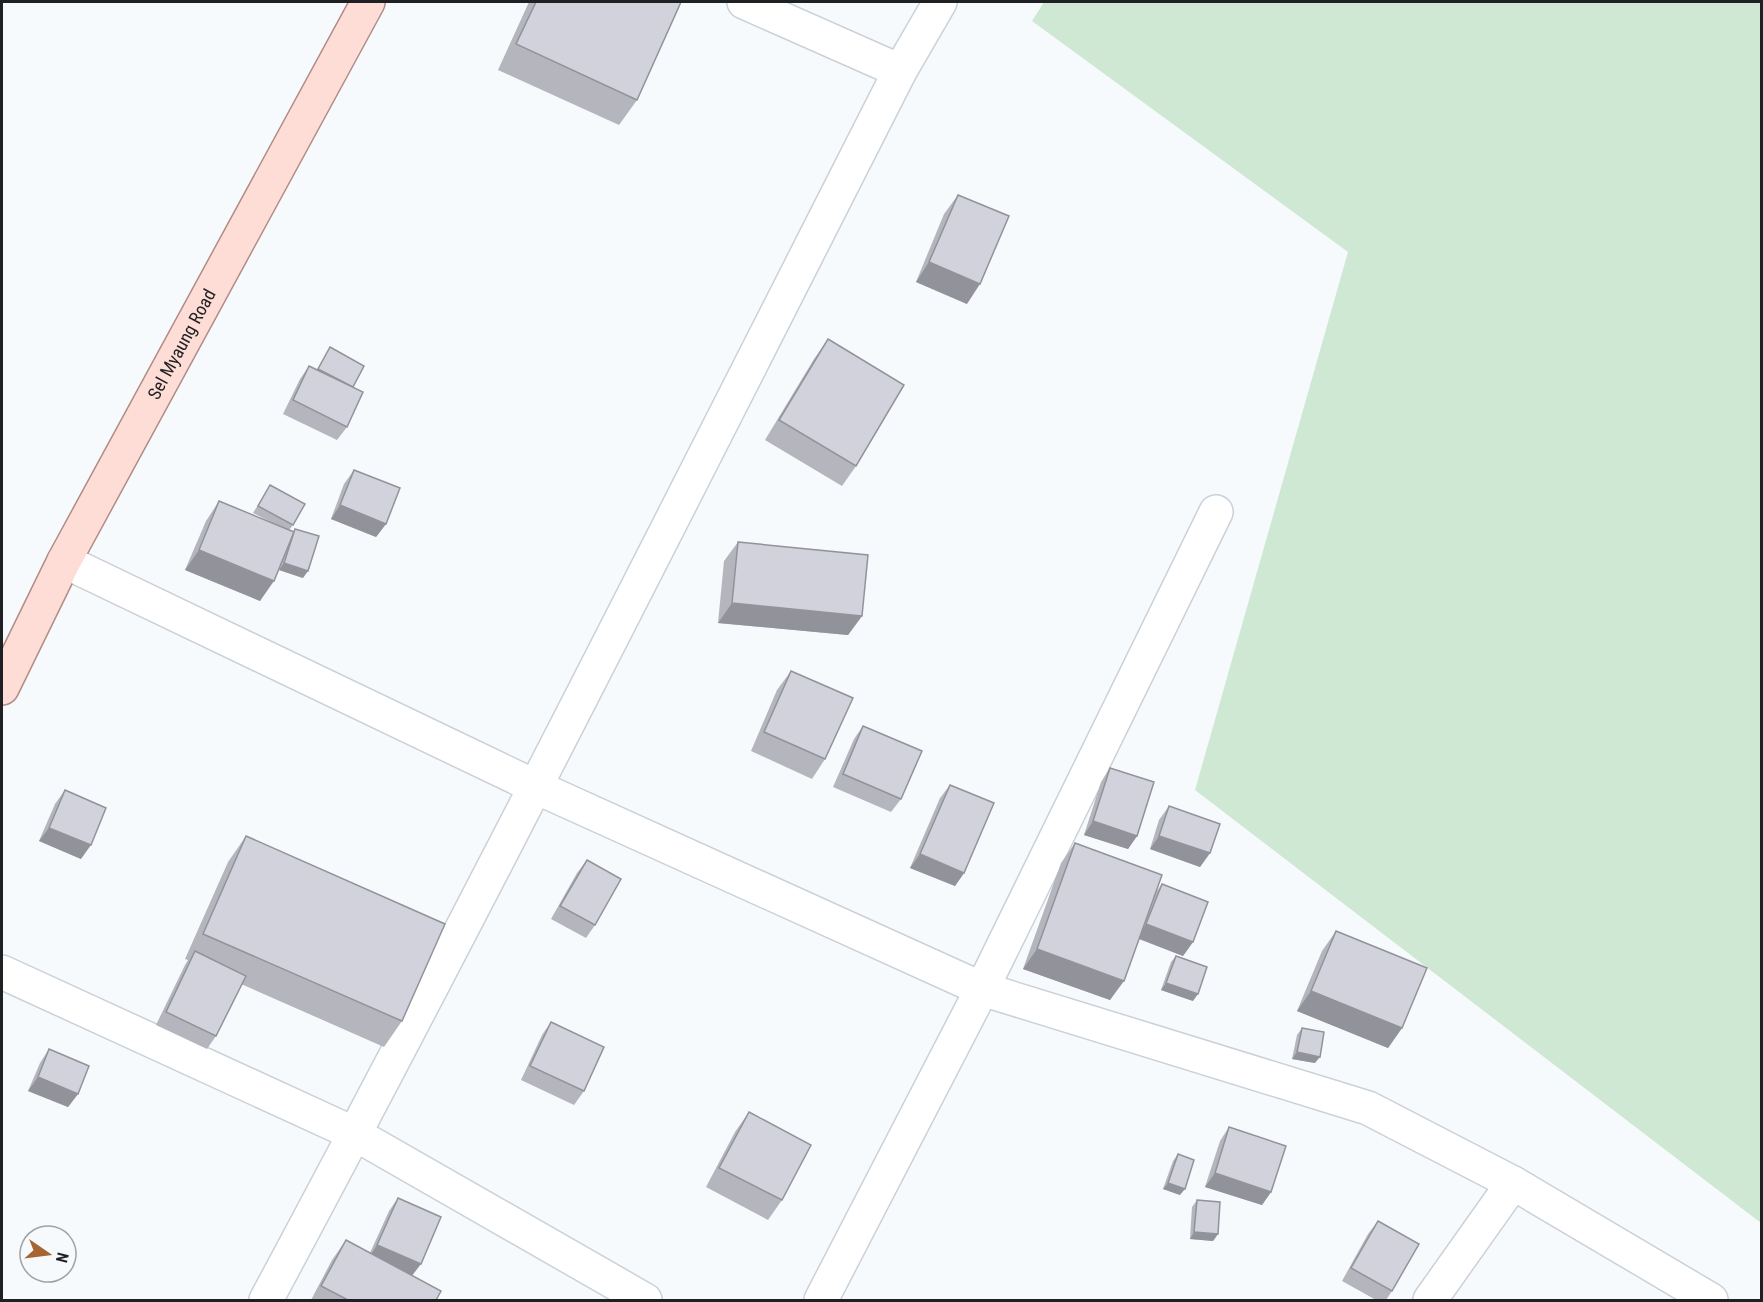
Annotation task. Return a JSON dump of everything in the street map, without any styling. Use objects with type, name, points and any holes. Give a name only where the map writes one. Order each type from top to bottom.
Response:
[{"type":"main road","name":"Sel Myaung Road","points":[[2,688],[64,561],[369,2]]},
{"type":"street","points":[[744,2],[900,71]]},
{"type":"street","points":[[266,1300],[536,787],[900,71],[940,2]]},
{"type":"street","points":[[821,1300],[982,989],[1216,512]]},
{"type":"street","points":[[64,561],[536,787],[982,989],[1368,1108],[1513,1183],[1710,1300]]},
{"type":"street","points":[[2,972],[355,1134],[645,1300]]},
{"type":"street","points":[[1430,1300],[1513,1183]]},
{"type":"green space","points":[[1044,2],[1761,2],[1761,1223],[1195,790],[1348,252],[1032,21]]},
{"type":"building","points":[[536,2],[681,2],[637,100],[516,44]]},
{"type":"building","points":[[958,195],[1009,216],[980,284],[929,262]]},
{"type":"building","points":[[828,339],[904,385],[856,466],[779,420]]},
{"type":"building","points":[[330,347],[364,366],[353,387],[318,369]]},
{"type":"building","points":[[309,366],[363,392],[347,427],[293,400]]},
{"type":"building","points":[[354,470],[400,488],[386,524],[340,505]]},
{"type":"building","points":[[270,485],[305,504],[293,525],[258,506]]},
{"type":"building","points":[[219,501],[294,532],[274,581],[199,550]]},
{"type":"building","points":[[295,529],[319,536],[308,571],[284,563]]},
{"type":"building","points":[[738,542],[868,555],[862,616],[732,603]]},
{"type":"building","points":[[791,671],[853,698],[825,759],[764,732]]},
{"type":"building","points":[[863,726],[922,751],[901,799],[843,774]]},
{"type":"building","points":[[1110,768],[1154,782],[1137,836],[1093,821]]},
{"type":"building","points":[[950,785],[994,803],[964,873],[920,854]]},
{"type":"building","points":[[65,790],[106,808],[91,845],[49,828]]},
{"type":"building","points":[[1169,806],[1220,824],[1210,853],[1159,836]]},
{"type":"building","points":[[246,836],[445,924],[402,1021],[203,934]]},
{"type":"building","points":[[1075,843],[1162,875],[1124,981],[1037,949]]},
{"type":"building","points":[[587,860],[621,879],[595,925],[560,906]]},
{"type":"building","points":[[1162,884],[1208,902],[1193,942],[1146,924]]},
{"type":"building","points":[[1336,931],[1427,968],[1402,1028],[1311,991]]},
{"type":"building","points":[[195,951],[246,976],[216,1036],[166,1012]]},
{"type":"building","points":[[1176,956],[1207,967],[1198,994],[1166,983]]},
{"type":"building","points":[[551,1022],[604,1047],[584,1091],[530,1066]]},
{"type":"building","points":[[1302,1028],[1324,1032],[1320,1057],[1297,1052]]},
{"type":"building","points":[[49,1049],[89,1066],[78,1094],[38,1077]]},
{"type":"building","points":[[749,1112],[811,1145],[782,1200],[719,1168]]},
{"type":"building","points":[[1229,1127],[1286,1146],[1271,1192],[1215,1173]]},
{"type":"building","points":[[1178,1154],[1194,1160],[1185,1189],[1168,1183]]},
{"type":"building","points":[[398,1198],[441,1217],[421,1264],[377,1245]]},
{"type":"building","points":[[1197,1200],[1220,1202],[1218,1234],[1194,1232]]},
{"type":"building","points":[[1378,1221],[1419,1244],[1392,1291],[1351,1268]]},
{"type":"building","points":[[346,1240],[441,1291],[436,1300],[348,1300],[321,1286]]}]
